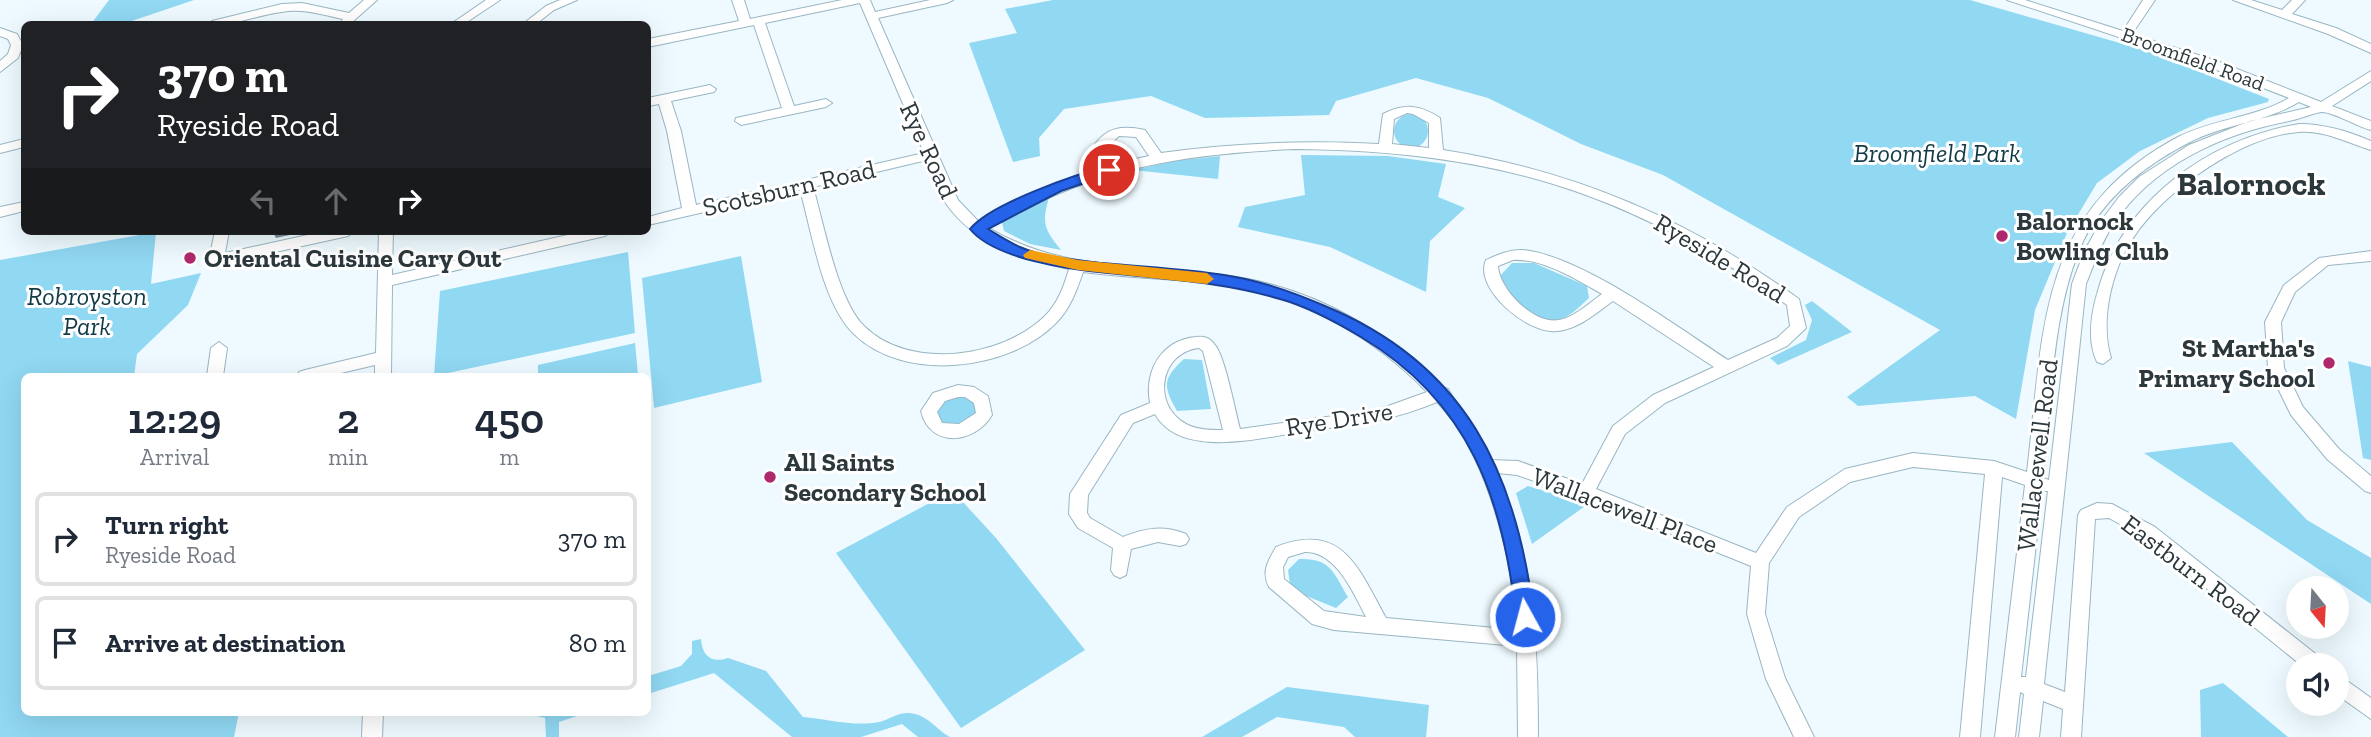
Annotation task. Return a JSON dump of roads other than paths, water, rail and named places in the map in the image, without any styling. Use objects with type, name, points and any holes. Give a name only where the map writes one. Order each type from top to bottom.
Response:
[{"type":"street","points":[[228,21],[282,8],[302,7],[348,21],[371,0]]},
{"type":"street","points":[[462,21],[494,0]]},
{"type":"street","points":[[532,21],[550,8],[571,0]]},
{"type":"street","points":[[738,0],[752,22],[789,111]]},
{"type":"street","points":[[651,42],[862,0]]},
{"type":"street","name":"Rye Road","points":[[862,0],[952,202],[977,229],[1016,251],[1078,265],[1226,281],[1287,295],[1370,334],[1397,352],[1442,393],[1460,416],[1488,466],[1506,517],[1520,572],[1528,639],[1528,737]]},
{"type":"street","points":[[871,16],[947,0]]},
{"type":"street","name":"Broomfield Road","points":[[2013,0],[2213,64],[2371,126]]},
{"type":"street","points":[[2126,35],[2150,0]]},
{"type":"street","points":[[2239,0],[2285,14],[2371,49]]},
{"type":"street","points":[[2285,14],[2299,0]]},
{"type":"street","points":[[0,32],[13,37],[17,45],[14,55],[0,68]]},
{"type":"street","name":"Wallacewell Road","points":[[2005,737],[2053,316],[2073,248],[2090,218],[2122,191],[2198,146],[2259,123],[2322,107],[2371,75]]},
{"type":"street","points":[[651,101],[710,89]]},
{"type":"street","name":"Wallacewell Road","points":[[2029,737],[2079,284],[2088,255],[2122,191],[2143,164],[2206,129],[2286,106],[2298,98]]},
{"type":"street","points":[[664,99],[674,131],[690,211]]},
{"type":"street","points":[[741,121],[826,103]]},
{"type":"street","points":[[1385,149],[1388,117],[1402,108],[1420,110],[1436,121],[1436,154]]},
{"type":"street","name":"Wallacewell Road","points":[[2103,358],[2098,343],[2101,306],[2112,266],[2133,227],[2152,204],[2197,168],[2245,143],[2297,128],[2320,129],[2349,136],[2371,146]]},
{"type":"street","points":[[1109,170],[1100,147],[1105,136],[1119,130],[1140,132],[1157,158]]},
{"type":"street","points":[[0,149],[21,144]]},
{"type":"street","name":"Ryeside Road","points":[[977,229],[1005,212],[1056,188],[1109,170],[1157,158],[1229,150],[1305,147],[1385,149],[1436,154],[1526,170],[1638,209],[1733,261],[1794,303],[1798,328],[1782,342],[1659,399],[1619,430],[1586,492]]},
{"type":"street","name":"Scotsburn Road","points":[[651,220],[931,155]]},
{"type":"street","points":[[805,184],[844,305],[857,328],[872,341],[895,352],[925,358],[959,359],[1005,348],[1031,335],[1048,322],[1068,295],[1078,265]]},
{"type":"street","points":[[2122,191],[2152,204]]},
{"type":"street","points":[[0,212],[21,208]]},
{"type":"street","points":[[221,235],[216,260],[330,235]]},
{"type":"street","points":[[383,373],[386,235]]},
{"type":"street","points":[[536,235],[537,247]]},
{"type":"street","points":[[385,282],[588,235]]},
{"type":"street","points":[[1612,294],[1570,322],[1549,327],[1529,317],[1502,295],[1492,278],[1491,263],[1509,256],[1526,256],[1569,272],[1612,294],[1728,368]]},
{"type":"street","points":[[2371,256],[2324,261],[2290,289],[2273,322],[2276,368],[2297,411],[2333,454],[2371,486]]},
{"type":"street","points":[[1122,545],[1084,523],[1078,514],[1079,494],[1127,419],[1158,406],[1154,392],[1155,378],[1163,364],[1181,345],[1194,341],[1203,342],[1210,349],[1233,435]]},
{"type":"street","points":[[215,373],[219,348]]},
{"type":"street","points":[[317,373],[383,357]]},
{"type":"street","points":[[958,391],[959,359]]},
{"type":"street","name":"Rye Drive","points":[[1158,406],[1176,426],[1188,432],[1233,435],[1383,415],[1442,393]]},
{"type":"street","points":[[1804,737],[1776,679],[1756,614],[1760,562],[1793,512],[1845,476],[1913,460],[1994,467],[2056,490]]},
{"type":"street","name":"Wallacewell Place","points":[[1488,466],[1518,468],[1586,492],[1760,562]]},
{"type":"street","name":"Wallacewell Road","points":[[1970,737],[1994,467]]},
{"type":"street","name":"Eastburn Road","points":[[2074,704],[2087,515],[2096,510],[2112,511],[2149,532],[2300,653]]},
{"type":"street","points":[[1122,545],[1154,533],[1168,533],[1180,539]]},
{"type":"street","points":[[1120,570],[1122,545]]},
{"type":"street","points":[[1381,627],[1346,568],[1327,548],[1302,545],[1282,552],[1274,566],[1275,582],[1294,601],[1319,618],[1381,627],[1528,639]]},
{"type":"street","points":[[2011,680],[2074,704],[2071,737]]},
{"type":"street","points":[[2349,692],[2371,710]]},
{"type":"street","points":[[372,737],[373,716]]},
{"type":"place","name":"Balornock Bowling Club","points":[[2002,236]]},
{"type":"place","name":"Oriental Cuisine Cary Out","points":[[190,258]]},
{"type":"place","name":"St Martha's Primary School","points":[[2329,363]]},
{"type":"place","name":"All Saints Secondary School","points":[[770,477]]},
{"type":"district","name":"Balornock","points":[[2251,183]]},
{"type":"park label","name":"Broomfield Park","points":[[1937,153]]},
{"type":"park label","name":"Robroyston Park","points":[[87,311]]}]
